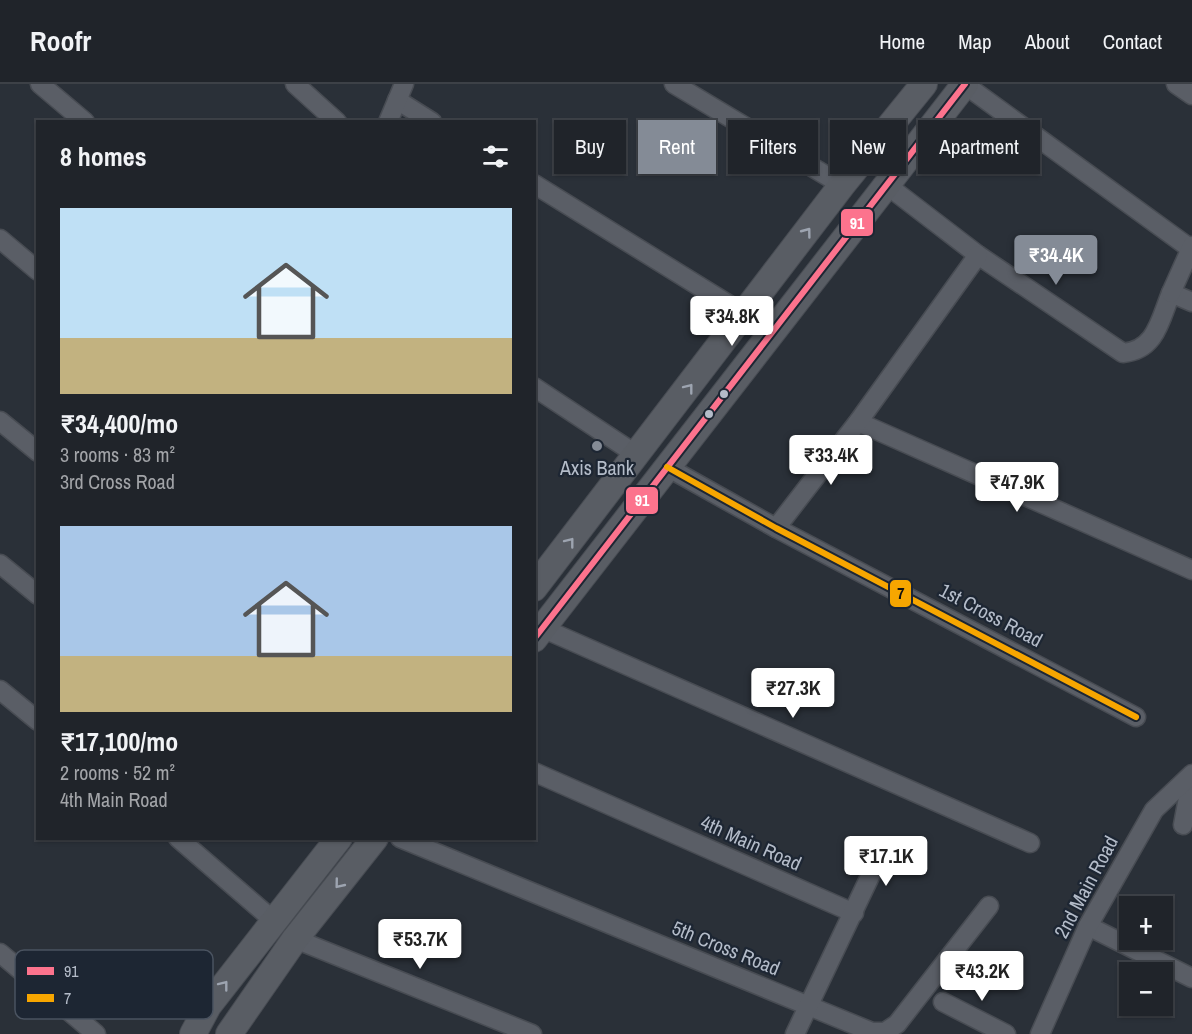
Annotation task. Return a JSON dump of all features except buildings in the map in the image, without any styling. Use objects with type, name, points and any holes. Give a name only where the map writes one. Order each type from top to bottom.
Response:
[{"type":"main road","points":[[536,585],[638,455],[842,185],[924,84]]},
{"type":"main road","points":[[538,633],[888,186],[965,84]]},
{"type":"main road","points":[[213,1000],[337,840]]},
{"type":"main road","points":[[229,1034],[295,939],[373,840]]},
{"type":"main road","points":[[193,1034],[201,1019]]},
{"type":"street","points":[[39,84],[84,120]]},
{"type":"street","points":[[295,84],[335,120]]},
{"type":"street","points":[[674,84],[842,185]]},
{"type":"street","points":[[888,186],[978,255],[1123,353],[1137,352],[1150,341],[1191,248],[965,84]]},
{"type":"street","points":[[1176,84],[1192,95]]},
{"type":"street","points":[[389,120],[401,92],[430,120]]},
{"type":"street","points":[[536,185],[744,314]]},
{"type":"street","points":[[0,239],[36,269]]},
{"type":"street","points":[[776,528],[858,422],[978,255]]},
{"type":"street","points":[[1171,293],[1192,302]]},
{"type":"street","points":[[536,388],[638,455]]},
{"type":"street","points":[[0,421],[36,450]]},
{"type":"street","points":[[858,422],[1192,570]]},
{"type":"street","name":"1st Cross Road","points":[[667,467],[776,528],[1136,717]]},
{"type":"street","points":[[0,564],[36,593]]},
{"type":"street","points":[[538,633],[1030,843]]},
{"type":"street","points":[[0,690],[36,719]]},
{"type":"street","name":"4th Main Road","points":[[536,773],[854,913]]},
{"type":"street","points":[[1154,810],[1188,827],[1192,775]]},
{"type":"street","name":"2nd Main Road","points":[[1040,1034],[1088,926],[1154,810],[1192,775]]},
{"type":"street","points":[[180,840],[274,921]]},
{"type":"street","name":"5th Cross Road","points":[[405,840],[872,1032],[885,1032],[897,1024],[989,906]]},
{"type":"street","points":[[795,1034],[884,847]]},
{"type":"street","points":[[1088,926],[1192,978]]},
{"type":"street","points":[[295,939],[532,1034]]},
{"type":"street","points":[[0,952],[15,965]]},
{"type":"street","points":[[943,1002],[1006,1034]]},
{"type":"street","points":[[78,1019],[96,1034]]},
{"type":"transit line","name":"91","points":[[536,636],[965,84]]},
{"type":"transit line","name":"7","points":[[667,467],[776,528],[1136,717]]},
{"type":"place","name":"Axis Bank","points":[[597,446]]}]
